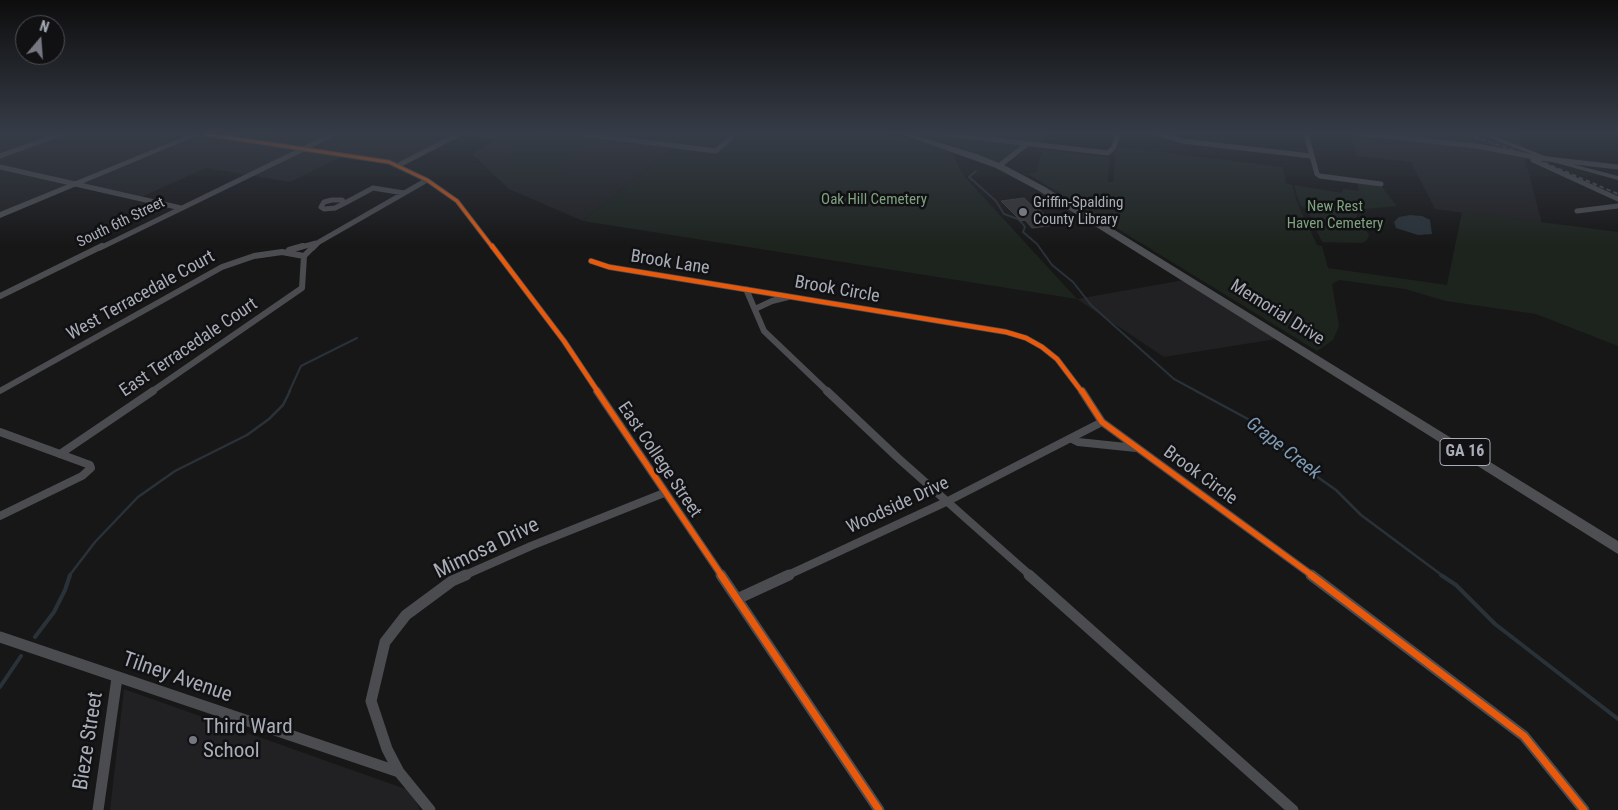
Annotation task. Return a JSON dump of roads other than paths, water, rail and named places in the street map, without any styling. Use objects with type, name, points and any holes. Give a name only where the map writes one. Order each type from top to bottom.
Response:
[{"type":"main road","points":[[0,215],[105,172]]},
{"type":"main road","name":"Memorial Drive","points":[[1009,172],[1090,218],[1618,548]]},
{"type":"street","points":[[21,172],[181,208]]},
{"type":"street","name":"South 6th Street","points":[[0,296],[256,172]]},
{"type":"street","name":"East College Street","points":[[412,172],[428,180],[457,201],[564,341],[664,494],[879,810]]},
{"type":"street","points":[[1316,172],[1320,176],[1382,184]]},
{"type":"street","points":[[1557,172],[1618,199]]},
{"type":"street","points":[[1595,172],[1618,178]]},
{"type":"street","points":[[307,253],[319,242],[428,180]]},
{"type":"street","points":[[345,203],[373,188],[404,193]]},
{"type":"street","points":[[1577,211],[1618,206]]},
{"type":"street","points":[[282,252],[319,242]]},
{"type":"street","name":"West Terracedale Court","points":[[0,391],[222,267],[254,256],[282,252],[307,253]]},
{"type":"street","name":"East Terracedale Court","points":[[60,454],[290,298],[302,288],[307,253]]},
{"type":"street","name":"Brook Lane","points":[[591,261],[610,267],[746,289]]},
{"type":"street","points":[[746,289],[764,331],[898,458],[1292,810]]},
{"type":"street","name":"Brook Circle","points":[[746,289],[1006,332],[1026,338],[1042,347],[1057,359],[1074,379],[1102,422],[1244,524],[1524,736],[1584,810]]},
{"type":"street","points":[[755,309],[772,301],[794,297]]},
{"type":"street","name":"Woodside Drive","points":[[736,599],[948,501],[1102,422]]},
{"type":"street","points":[[0,432],[90,465],[91,468],[82,476],[0,516]]},
{"type":"street","points":[[1072,439],[1078,442],[1138,449]]},
{"type":"street","name":"Mimosa Drive","points":[[430,810],[399,772],[387,749],[371,700],[385,642],[406,615],[452,581],[531,546],[664,494]]},
{"type":"street","name":"Tilney Avenue","points":[[2,640],[399,772]]},
{"type":"street","name":"Bieze Street","points":[[98,810],[117,678]]},
{"type":"waterway","name":"Grape Creek","points":[[975,172],[969,177],[996,201],[1004,214],[1018,219],[1022,223],[1025,227],[1023,232],[1037,244],[1052,265],[1073,282],[1091,305],[1174,379],[1198,392]]},
{"type":"waterway","points":[[289,392],[301,366],[357,338]]},
{"type":"waterway","points":[[69,576],[95,542],[138,497],[175,471],[247,435],[269,419],[283,405],[290,391]]},
{"type":"waterway","name":"Grape Creek","points":[[1196,391],[1259,425],[1277,442],[1289,457],[1336,490],[1361,515],[1443,576]]},
{"type":"waterway","points":[[35,637],[54,612],[70,575]]},
{"type":"waterway","name":"Grape Creek","points":[[1441,575],[1456,585],[1495,624],[1618,719]]},
{"type":"waterway","points":[[0,687],[21,656]]},
{"type":"railway","points":[[1566,172],[1618,194]]},
{"type":"place","name":"Griffin-Spalding County Library","points":[[1023,212]]},
{"type":"place","name":"Third Ward School","points":[[193,740]]},
{"type":"park label","name":"Oak Hill Cemetery","points":[[874,200]]},
{"type":"park label","name":"New Rest Haven Cemetery","points":[[1335,216]]}]
